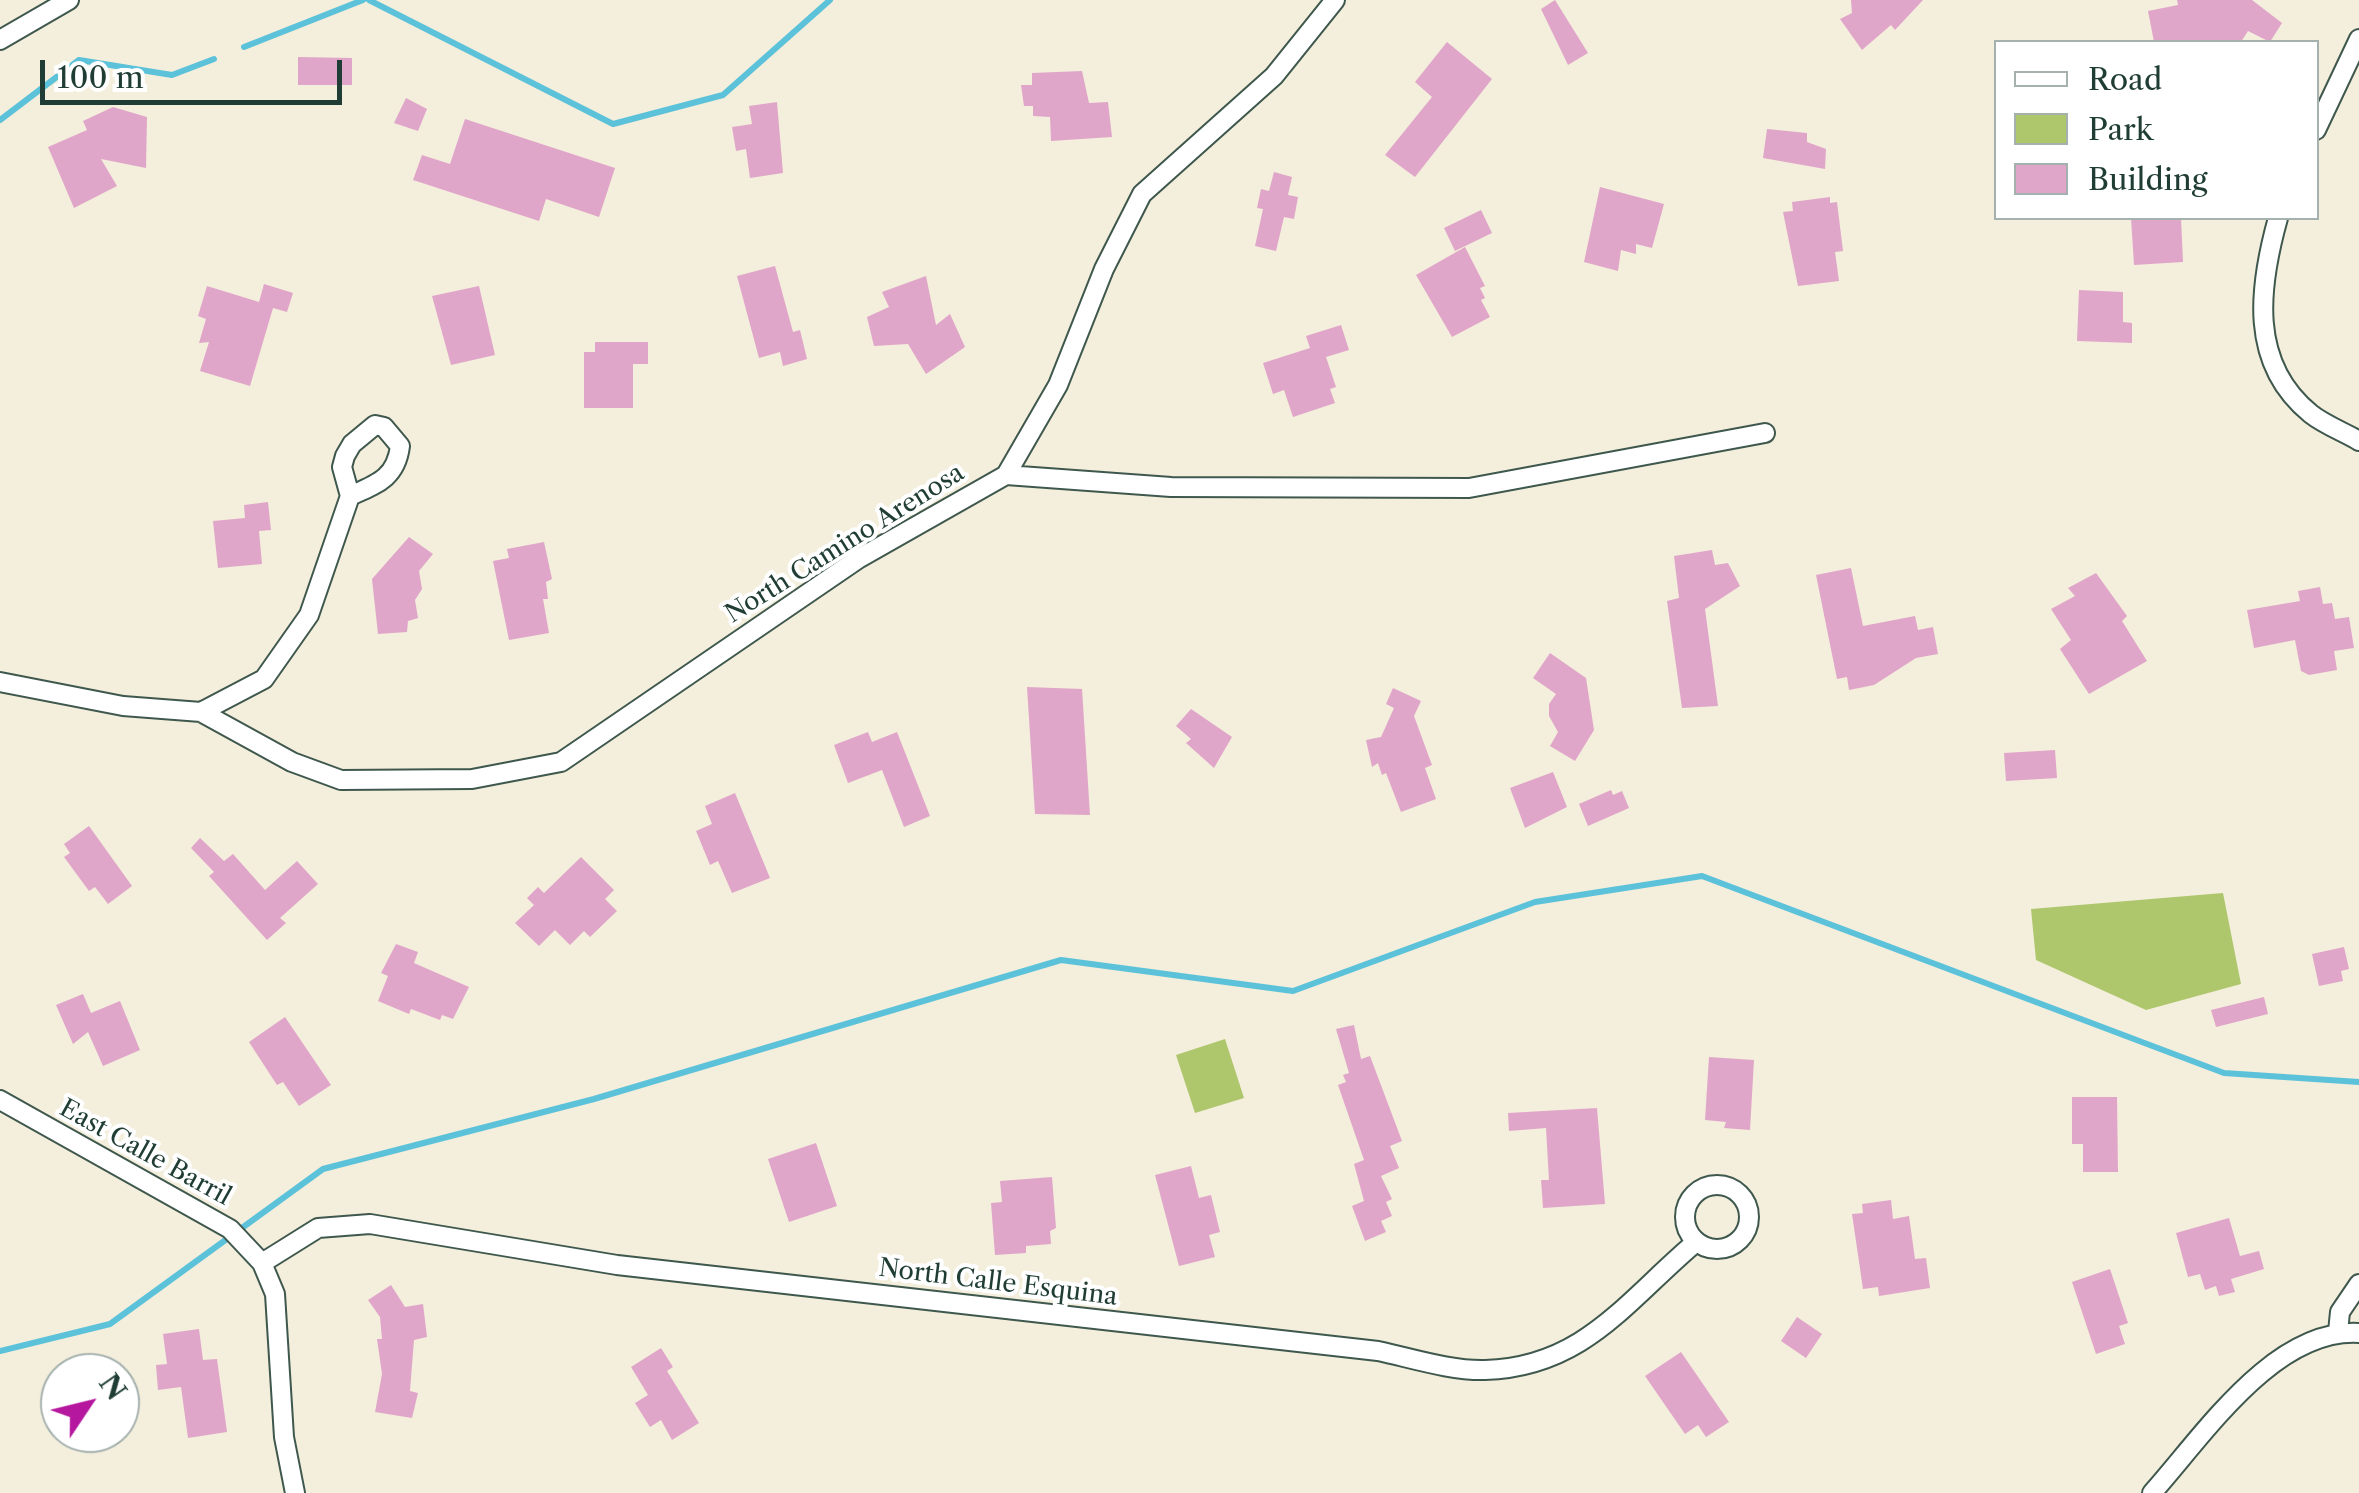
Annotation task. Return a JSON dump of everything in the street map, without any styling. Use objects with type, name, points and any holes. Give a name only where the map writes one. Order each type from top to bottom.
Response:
[{"type":"street","points":[[0,40],[70,0]]},
{"type":"street","points":[[1006,475],[1058,385],[1104,269],[1142,194],[1274,76],[1335,0]]},
{"type":"street","points":[[2319,124],[2359,39]]},
{"type":"street","points":[[2277,220],[2263,272],[2268,356],[2288,389],[2312,414],[2359,442]]},
{"type":"street","name":"North Camino Arenosa","points":[[0,682],[123,706],[201,712],[292,762],[341,780],[472,779],[561,762],[858,560],[1006,475],[1171,487],[1469,488],[1765,433]]},
{"type":"street","points":[[201,712],[264,679],[310,615],[350,496]]},
{"type":"street","name":"East Calle Barril","points":[[0,1100],[230,1229],[262,1263],[276,1294],[284,1437],[295,1493]]},
{"type":"street","name":"North Calle Esquina","points":[[262,1263],[318,1228],[370,1224],[617,1265],[1378,1351],[1482,1370],[1555,1359],[1596,1333],[1696,1242]]},
{"type":"street","points":[[2338,1332],[2340,1312],[2359,1284]]},
{"type":"street","points":[[2152,1493],[2262,1371],[2303,1342],[2338,1332],[2359,1333]]},
{"type":"green space","points":[[2223,893],[2241,984],[2146,1010],[2036,960],[2031,909]]},
{"type":"green space","points":[[1225,1039],[1244,1098],[1195,1113],[1176,1055]]},
{"type":"building","points":[[1555,0],[1588,53],[1568,65],[1541,9]]},
{"type":"building","points":[[1851,0],[1923,0],[1895,30],[1891,25],[1862,50],[1840,19],[1852,13]]},
{"type":"building","points":[[2177,0],[2252,0],[2282,23],[2271,40],[2248,31],[2242,40],[2154,40],[2148,11],[2178,5]]},
{"type":"building","points":[[1447,42],[1492,79],[1415,177],[1385,155],[1432,97],[1415,82]]},
{"type":"building","points":[[298,57],[352,58],[352,85],[298,85]]},
{"type":"building","points":[[1082,71],[1089,103],[1108,102],[1112,137],[1051,141],[1050,117],[1033,116],[1033,106],[1024,106],[1021,85],[1032,85],[1032,73]]},
{"type":"building","points":[[406,98],[427,109],[418,131],[394,123]]},
{"type":"building","points":[[777,102],[783,173],[750,178],[746,149],[736,151],[732,127],[752,124],[749,106]]},
{"type":"building","points":[[113,107],[147,117],[146,168],[101,159],[117,186],[74,208],[48,147],[87,130],[83,121]]},
{"type":"building","points":[[465,119],[615,168],[599,217],[546,199],[539,221],[413,180],[422,155],[450,164]]},
{"type":"building","points":[[1767,129],[1807,133],[1807,142],[1826,149],[1825,169],[1763,158]]},
{"type":"building","points":[[1274,172],[1292,177],[1288,195],[1298,197],[1294,219],[1284,217],[1276,251],[1255,246],[1263,209],[1257,208],[1261,189],[1269,191]]},
{"type":"building","points":[[1600,187],[1664,204],[1652,248],[1636,244],[1636,254],[1621,250],[1618,271],[1584,262]]},
{"type":"building","points":[[1830,197],[1830,203],[1837,202],[1843,251],[1835,252],[1839,281],[1798,286],[1783,212],[1793,211],[1792,202]]},
{"type":"building","points":[[1481,210],[1492,233],[1455,251],[1444,228]]},
{"type":"building","points":[[2131,220],[2181,220],[2183,262],[2134,265]]},
{"type":"building","points":[[1465,247],[1485,286],[1480,288],[1485,298],[1481,300],[1490,317],[1452,337],[1416,275]]},
{"type":"building","points":[[775,266],[793,332],[800,330],[807,359],[783,366],[780,352],[759,358],[737,276]]},
{"type":"building","points":[[926,276],[936,325],[950,314],[965,347],[926,374],[908,344],[874,346],[867,317],[889,307],[882,292]]},
{"type":"building","points":[[264,284],[293,293],[287,312],[273,308],[250,386],[200,371],[209,342],[199,343],[206,319],[198,316],[207,286],[259,302]]},
{"type":"building","points":[[479,286],[495,355],[451,365],[432,296]]},
{"type":"building","points":[[2079,290],[2123,292],[2123,322],[2132,323],[2132,343],[2077,341]]},
{"type":"building","points":[[1341,325],[1349,350],[1326,357],[1336,387],[1330,389],[1335,403],[1293,417],[1284,390],[1273,394],[1263,363],[1310,348],[1306,336]]},
{"type":"building","points":[[595,342],[648,342],[648,364],[633,364],[633,408],[584,408],[584,352],[595,352]]},
{"type":"building","points":[[268,502],[271,530],[259,531],[262,564],[218,568],[213,521],[245,518],[244,505]]},
{"type":"building","points":[[409,537],[433,554],[419,571],[422,589],[415,600],[418,618],[408,621],[407,632],[378,634],[372,579]]},
{"type":"building","points":[[544,542],[552,579],[546,582],[548,599],[543,599],[549,633],[509,640],[493,561],[509,558],[507,549]]},
{"type":"building","points":[[1712,550],[1715,565],[1728,563],[1740,586],[1705,609],[1718,706],[1682,708],[1667,601],[1679,598],[1674,556]]},
{"type":"building","points":[[1851,568],[1863,626],[1915,616],[1918,630],[1933,627],[1938,654],[1916,658],[1874,685],[1849,690],[1847,677],[1837,679],[1816,575]]},
{"type":"building","points":[[2096,573],[2127,616],[2122,621],[2147,661],[2089,694],[2060,649],[2071,640],[2051,609],[2075,596],[2068,588]]},
{"type":"building","points":[[2320,587],[2323,604],[2332,603],[2335,619],[2349,617],[2354,648],[2334,651],[2337,670],[2309,675],[2301,671],[2295,640],[2254,648],[2247,610],[2300,601],[2298,591]]},
{"type":"building","points":[[1550,653],[1586,678],[1594,730],[1575,761],[1550,746],[1558,732],[1549,716],[1549,704],[1556,694],[1533,678]]},
{"type":"building","points":[[1027,687],[1082,689],[1090,815],[1035,814]]},
{"type":"building","points":[[1393,688],[1421,701],[1414,716],[1432,765],[1425,768],[1436,799],[1401,812],[1386,773],[1382,775],[1378,763],[1372,767],[1366,740],[1381,737],[1394,708],[1386,704]]},
{"type":"building","points":[[1191,709],[1232,737],[1214,768],[1186,743],[1191,739],[1176,726]]},
{"type":"building","points":[[868,732],[872,742],[897,732],[930,816],[904,827],[882,770],[848,783],[834,745]]},
{"type":"building","points":[[2055,750],[2057,778],[2006,781],[2004,753]]},
{"type":"building","points":[[1553,772],[1567,807],[1525,828],[1510,788]]},
{"type":"building","points":[[1611,790],[1613,795],[1622,791],[1629,808],[1588,826],[1579,804]]},
{"type":"building","points":[[735,793],[770,878],[732,893],[718,861],[710,865],[696,831],[712,824],[705,806]]},
{"type":"building","points":[[89,826],[132,886],[108,904],[95,887],[89,891],[64,857],[70,853],[64,844]]},
{"type":"building","points":[[200,838],[224,861],[233,854],[265,890],[297,861],[318,884],[280,918],[286,923],[267,940],[209,876],[214,872],[191,848]]},
{"type":"building","points":[[581,857],[614,890],[605,899],[617,911],[590,937],[584,931],[570,945],[555,930],[539,946],[515,923],[534,905],[527,898],[538,887],[544,893]]},
{"type":"building","points":[[396,944],[418,952],[414,963],[469,987],[453,1019],[442,1015],[440,1020],[411,1009],[409,1014],[378,1001],[388,976],[381,973]]},
{"type":"building","points":[[2344,947],[2349,969],[2341,971],[2343,981],[2319,986],[2312,954]]},
{"type":"building","points":[[83,994],[91,1013],[120,1001],[140,1050],[103,1066],[88,1032],[73,1044],[56,1005]]},
{"type":"building","points":[[2264,997],[2268,1014],[2216,1027],[2211,1010]]},
{"type":"building","points":[[285,1017],[331,1085],[299,1106],[283,1082],[277,1085],[249,1042]]},
{"type":"building","points":[[1354,1025],[1361,1059],[1370,1056],[1402,1141],[1390,1146],[1399,1168],[1381,1176],[1392,1199],[1386,1202],[1392,1216],[1381,1221],[1386,1232],[1365,1241],[1352,1206],[1364,1201],[1354,1164],[1364,1160],[1338,1085],[1346,1082],[1343,1075],[1349,1073],[1336,1029]]},
{"type":"building","points":[[1709,1057],[1754,1060],[1750,1130],[1724,1128],[1726,1122],[1705,1120]]},
{"type":"building","points":[[2072,1097],[2117,1097],[2118,1172],[2083,1172],[2083,1144],[2072,1144]]},
{"type":"building","points":[[1597,1108],[1605,1204],[1543,1208],[1541,1180],[1549,1180],[1546,1128],[1509,1131],[1508,1113]]},
{"type":"building","points":[[816,1143],[837,1206],[789,1222],[768,1159]]},
{"type":"building","points":[[1191,1166],[1199,1198],[1211,1195],[1220,1232],[1209,1235],[1215,1257],[1179,1266],[1155,1175]]},
{"type":"building","points":[[1052,1177],[1056,1228],[1050,1231],[1051,1244],[1026,1246],[1026,1253],[995,1255],[991,1203],[1002,1202],[1000,1181]]},
{"type":"building","points":[[1891,1200],[1893,1219],[1909,1216],[1915,1259],[1926,1258],[1930,1288],[1879,1296],[1878,1287],[1863,1289],[1852,1214],[1863,1213],[1862,1204]]},
{"type":"building","points":[[2229,1218],[2240,1256],[2259,1251],[2264,1269],[2231,1279],[2235,1292],[2219,1296],[2216,1286],[2205,1290],[2200,1274],[2188,1277],[2176,1233]]},
{"type":"building","points":[[2110,1269],[2128,1323],[2119,1326],[2125,1344],[2096,1354],[2072,1282]]},
{"type":"building","points":[[391,1285],[405,1307],[423,1304],[427,1337],[414,1340],[410,1391],[418,1393],[412,1418],[375,1412],[382,1374],[377,1339],[382,1339],[380,1317],[368,1300]]},
{"type":"building","points":[[1797,1317],[1822,1334],[1806,1358],[1781,1341]]},
{"type":"building","points":[[199,1329],[203,1360],[217,1359],[227,1432],[188,1438],[181,1387],[158,1390],[156,1365],[167,1364],[163,1334]]},
{"type":"building","points":[[661,1348],[673,1367],[667,1371],[699,1423],[672,1440],[661,1420],[650,1427],[635,1403],[648,1395],[631,1367]]},
{"type":"building","points":[[1681,1352],[1729,1422],[1706,1437],[1698,1425],[1685,1434],[1645,1376]]},
{"type":"waterway","points":[[244,47],[363,0]]},
{"type":"waterway","points":[[369,0],[613,124],[723,95],[830,0]]},
{"type":"waterway","points":[[0,120],[79,60],[172,75],[214,59]]},
{"type":"waterway","points":[[0,1351],[110,1324],[323,1169],[594,1099],[1061,960],[1293,991],[1535,902],[1702,876],[2224,1073],[2359,1082]]}]
